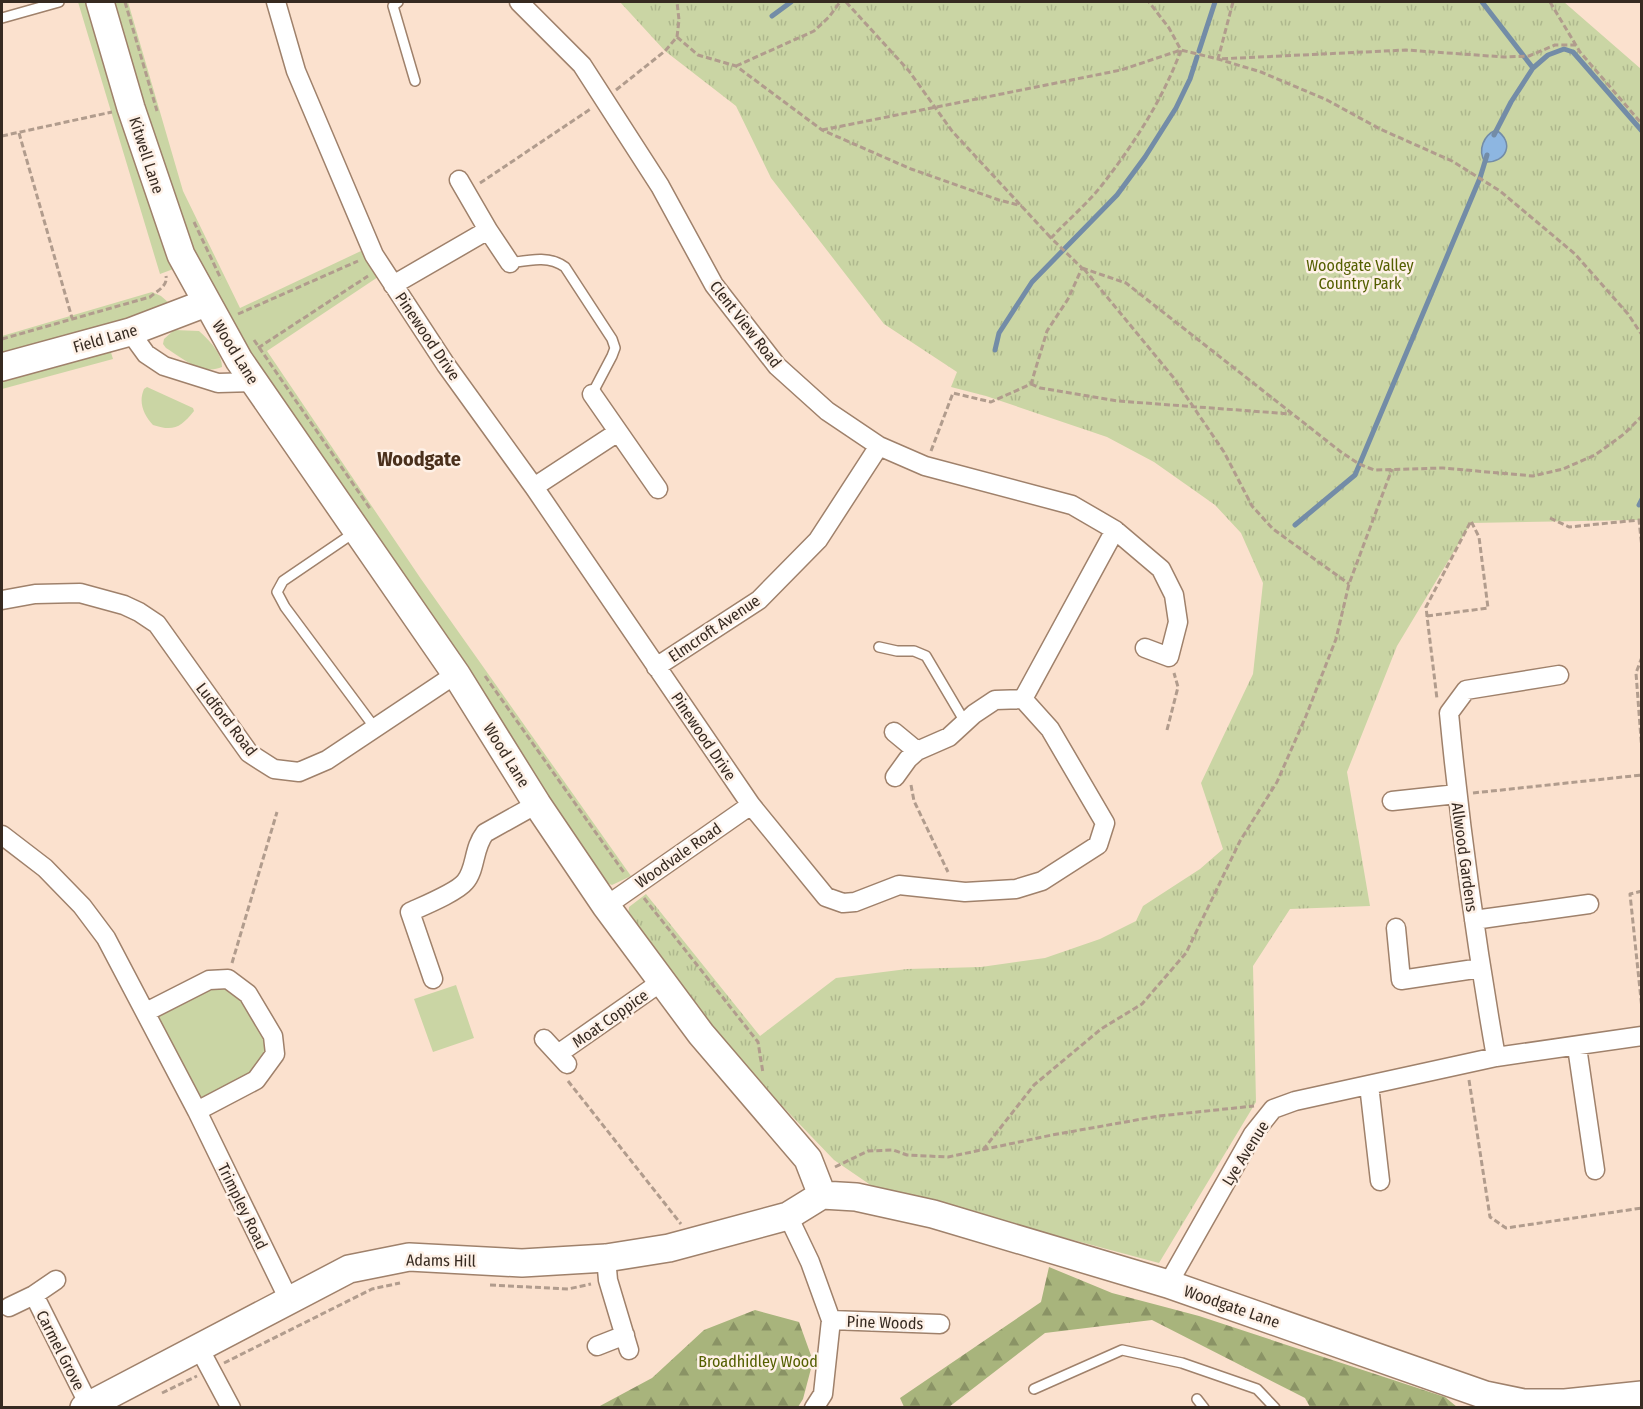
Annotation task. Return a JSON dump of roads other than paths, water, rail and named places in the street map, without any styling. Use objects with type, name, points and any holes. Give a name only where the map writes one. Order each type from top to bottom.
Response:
[{"type":"street","name":"Kitwell Lane","points":[[100,2],[144,110],[181,255],[215,294]]},
{"type":"street","name":"Pinewood Drive","points":[[276,2],[296,71],[378,261],[446,365],[534,488],[751,805],[826,897],[843,903],[855,902],[899,885],[960,891],[1016,889],[1042,881],[1098,845],[1106,823],[1050,729],[1023,699]]},
{"type":"street","name":"Clent View Road","points":[[519,2],[582,65],[660,186],[714,285],[777,366],[826,411],[879,446],[926,466],[1072,505],[1115,530],[1161,569],[1174,595],[1178,622],[1169,657],[1145,648]]},
{"type":"street","points":[[463,186],[510,263]]},
{"type":"street","points":[[393,285],[488,230]]},
{"type":"street","name":"Field Lane","points":[[2,368],[130,332],[215,294]]},
{"type":"street","name":"Wood Lane","points":[[215,294],[252,357],[367,524],[537,804],[661,982],[701,1034],[808,1159],[822,1195]]},
{"type":"street","points":[[130,332],[146,354],[164,366],[218,383],[252,357]]},
{"type":"street","points":[[592,394],[658,489]]},
{"type":"street","points":[[534,488],[618,432]]},
{"type":"street","name":"Elmcroft Avenue","points":[[656,667],[759,600],[818,540],[879,446]]},
{"type":"street","points":[[896,777],[908,759],[917,751],[949,737],[995,699],[1023,699],[1115,530]]},
{"type":"street","name":"Ludford Road","points":[[2,600],[35,594],[80,593],[124,605],[139,612],[157,624],[249,753],[274,769],[299,772],[327,760],[456,674]]},
{"type":"street","name":"Allwood Gardens","points":[[1496,1057],[1480,968],[1456,794],[1449,713],[1466,690],[1559,675]]},
{"type":"street","points":[[894,732],[917,751]]},
{"type":"street","name":"Allwood Gardens","points":[[1392,801],[1456,794]]},
{"type":"street","points":[[433,979],[410,912],[466,882],[478,840],[485,833],[537,804]]},
{"type":"street","name":"Woodvale Road","points":[[606,906],[751,805]]},
{"type":"street","name":"Trimpley Road","points":[[2,835],[45,868],[82,906],[106,938],[197,1112],[289,1300]]},
{"type":"street","name":"Allwood Gardens","points":[[1474,920],[1589,904]]},
{"type":"street","points":[[1396,928],[1401,980],[1480,968]]},
{"type":"street","points":[[146,1012],[209,980],[228,979],[248,994],[273,1036],[274,1054],[256,1080],[197,1112]]},
{"type":"street","name":"Moat Coppice","points":[[544,1039],[563,1059],[661,982]]},
{"type":"street","name":"Lye Avenue","points":[[1168,1284],[1253,1134],[1273,1109],[1295,1101],[1496,1057],[1641,1036]]},
{"type":"street","points":[[1577,1047],[1595,1170]]},
{"type":"street","points":[[1369,1085],[1380,1181]]},
{"type":"street","name":"Adams Hill","points":[[87,1406],[205,1359],[289,1300],[349,1269],[409,1257],[607,1269],[692,1241],[788,1216],[822,1195]]},
{"type":"street","name":"Woodgate Lane","points":[[822,1195],[856,1197],[933,1214],[1168,1284],[1485,1395],[1524,1402],[1565,1405],[1641,1395]]},
{"type":"street","points":[[788,1216],[810,1262],[831,1320],[823,1394],[814,1407]]},
{"type":"street","points":[[597,1346],[627,1343],[607,1269]]},
{"type":"street","name":"Carmel Grove","points":[[9,1307],[34,1295],[56,1280]]},
{"type":"street","name":"Carmel Grove","points":[[34,1295],[87,1406]]},
{"type":"street","name":"Pine Woods","points":[[831,1320],[940,1324]]},
{"type":"street","points":[[205,1359],[231,1407]]},
{"type":"lane","points":[[2,18],[59,2]]},
{"type":"lane","points":[[398,2],[393,6],[415,81]]},
{"type":"lane","points":[[510,263],[557,261],[565,267],[612,339],[615,348],[592,394]]},
{"type":"lane","points":[[367,524],[283,581],[277,592],[285,607],[375,728]]},
{"type":"lane","points":[[879,647],[897,651],[914,651],[926,656],[965,722]]},
{"type":"lane","points":[[1034,1389],[1122,1350],[1182,1364],[1257,1389],[1275,1407]]},
{"type":"lane","points":[[1197,1399],[1204,1407]]},
{"type":"water","points":[[1496,130],[1505,140],[1506,151],[1499,159],[1485,162],[1482,153],[1483,143],[1488,135]]},
{"type":"waterway","points":[[772,16],[791,2]]},
{"type":"waterway","points":[[1199,51],[1215,2]]},
{"type":"waterway","points":[[1482,2],[1533,68],[1511,102],[1494,135]]},
{"type":"waterway","points":[[1533,68],[1548,55],[1564,49],[1573,52],[1642,131]]},
{"type":"waterway","points":[[995,350],[999,333],[1032,282],[1117,195],[1145,157],[1176,108],[1190,79],[1197,57]]},
{"type":"waterway","points":[[1295,525],[1355,475],[1480,178],[1487,155]]},
{"type":"waterway","points":[[1639,505],[1642,499]]},
{"type":"district","name":"Woodgate","points":[[419,459]]},
{"type":"park label","name":"Woodgate Valley Country Park","points":[[1360,274]]},
{"type":"park label","name":"Broadhidley Wood","points":[[758,1361]]}]
